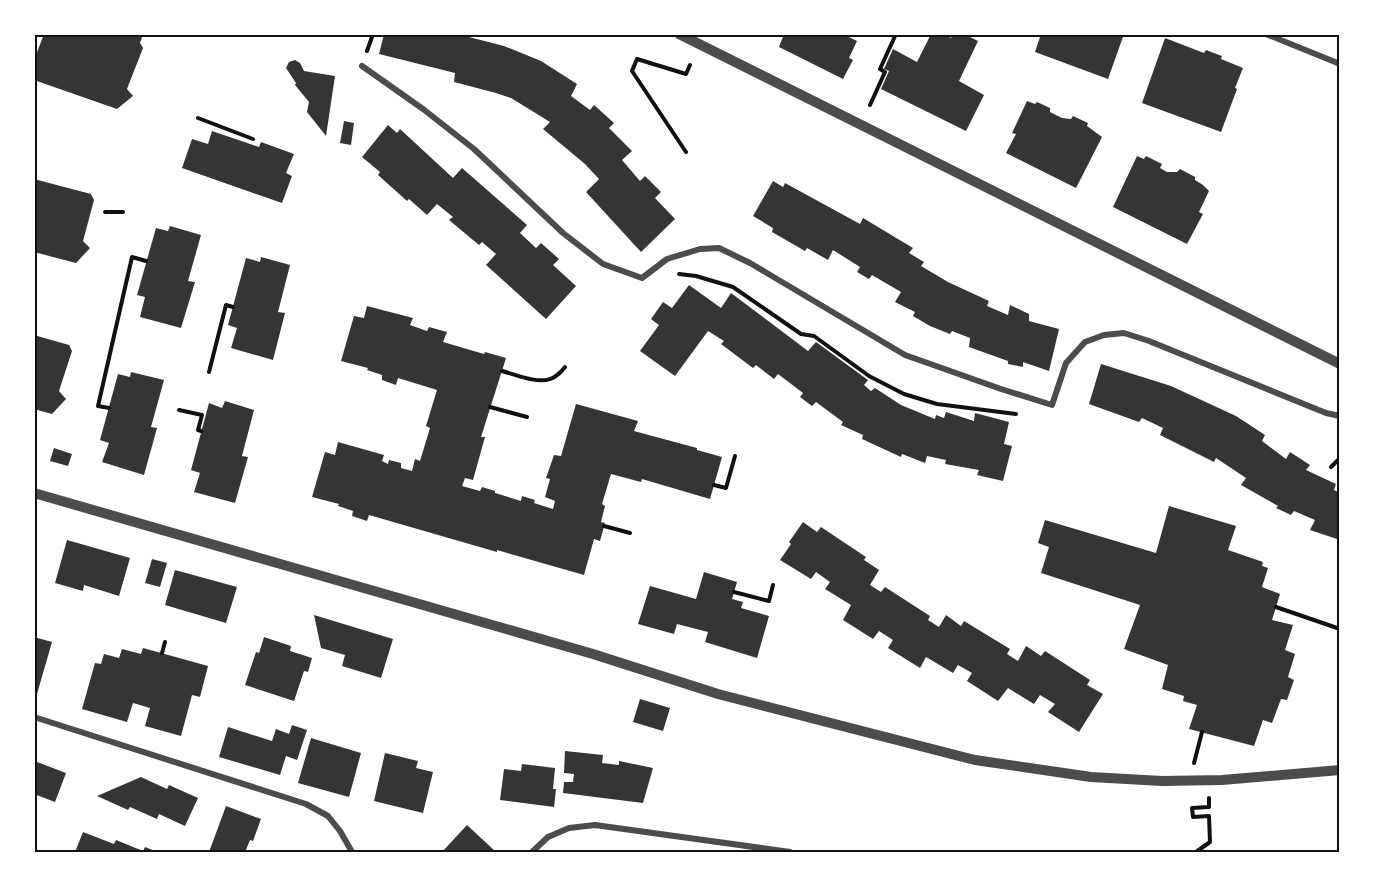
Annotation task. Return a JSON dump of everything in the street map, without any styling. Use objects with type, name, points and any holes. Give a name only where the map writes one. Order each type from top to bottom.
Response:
[{"type":"street","points":[[619,34],[624,34]]},
{"type":"street","points":[[679,34],[1340,364]]},
{"type":"street","points":[[1266,34],[1340,64]]},
{"type":"street","points":[[362,66],[474,149],[563,233],[603,264],[642,278],[667,260],[700,249],[719,248],[779,279],[905,355],[1052,405],[1066,363],[1085,342],[1104,335],[1124,333],[1326,413],[1340,416]]},
{"type":"street","points":[[34,493],[593,654],[718,694],[975,760],[1091,777],[1162,781],[1222,780],[1340,770]]},
{"type":"street","points":[[34,717],[306,804],[328,816],[352,852]]},
{"type":"street","points":[[534,850],[548,837],[569,828],[595,825],[790,852]]},
{"type":"path","points":[[870,105],[885,72],[880,69],[896,34]]},
{"type":"path","points":[[686,152],[632,71],[637,59],[686,74],[690,65]]},
{"type":"path","points":[[198,118],[253,139]]},
{"type":"path","points":[[105,212],[123,212]]},
{"type":"path","points":[[109,408],[98,406],[132,257],[146,261]]},
{"type":"path","points":[[667,260],[680,275],[696,276],[733,286],[801,334],[814,336],[869,376],[904,394],[937,404],[1023,415],[1030,398]]},
{"type":"path","points":[[209,372],[226,305],[233,307]]},
{"type":"path","points":[[502,371],[529,379],[548,380],[557,376],[566,367]]},
{"type":"path","points":[[490,407],[527,417]]},
{"type":"path","points":[[179,410],[202,415],[198,430],[201,431]]},
{"type":"path","points":[[714,485],[726,488],[735,456]]},
{"type":"path","points":[[1331,467],[1340,458]]},
{"type":"path","points":[[604,526],[630,533]]},
{"type":"path","points":[[734,592],[769,602],[773,585]]},
{"type":"path","points":[[1276,607],[1340,629]]},
{"type":"path","points":[[162,653],[165,642]]},
{"type":"path","points":[[1194,763],[1202,732]]},
{"type":"path","points":[[1196,852],[1210,842],[1209,816],[1193,817],[1192,808],[1209,807],[1209,797]]},
{"type":"building","points":[[44,34],[143,34],[140,43],[143,48],[127,89],[133,96],[117,109],[34,80],[34,56]]},
{"type":"building","points":[[384,34],[465,34],[465,36],[504,46],[541,61],[577,84],[571,96],[590,110],[594,105],[614,123],[609,128],[632,151],[622,160],[640,181],[645,176],[661,192],[655,198],[675,219],[641,252],[586,192],[599,179],[585,164],[543,129],[550,122],[511,98],[454,82],[455,73],[379,54]]},
{"type":"building","points":[[784,34],[843,34],[857,41],[849,58],[853,60],[843,79],[779,47]]},
{"type":"building","points":[[931,34],[944,34],[951,38],[953,34],[964,34],[978,41],[959,81],[984,95],[966,131],[881,89],[889,71],[884,69],[893,49],[917,62]]},
{"type":"building","points":[[1041,34],[1124,34],[1108,79],[1035,52]]},
{"type":"building","points":[[1165,38],[1204,53],[1206,50],[1222,56],[1221,59],[1243,68],[1221,132],[1142,103]]},
{"type":"building","points":[[295,60],[300,63],[304,71],[335,76],[326,136],[307,112],[309,102],[295,85],[296,83],[286,68],[289,62]]},
{"type":"building","points":[[1027,101],[1035,104],[1037,102],[1050,108],[1050,112],[1062,118],[1071,119],[1073,116],[1088,123],[1087,126],[1102,137],[1076,188],[1006,153],[1016,134],[1012,133]]},
{"type":"building","points":[[344,121],[354,123],[351,145],[340,143]]},
{"type":"building","points":[[388,125],[397,133],[400,129],[453,178],[462,168],[527,225],[520,233],[536,248],[541,243],[559,259],[553,265],[576,286],[546,319],[486,265],[496,254],[482,242],[479,245],[449,220],[453,217],[437,204],[427,215],[409,199],[407,201],[378,175],[380,172],[362,157]]},
{"type":"building","points":[[212,131],[259,147],[261,142],[294,154],[286,173],[292,176],[282,203],[182,168],[192,139],[208,144]]},
{"type":"building","points":[[1137,156],[1144,159],[1146,156],[1162,164],[1160,168],[1167,172],[1177,172],[1180,169],[1195,177],[1195,180],[1209,191],[1199,212],[1203,214],[1187,244],[1113,207]]},
{"type":"building","points":[[34,179],[91,194],[94,200],[83,241],[90,248],[76,263],[34,252]]},
{"type":"building","points":[[773,181],[783,187],[785,183],[860,224],[863,218],[913,248],[909,253],[924,262],[921,266],[948,282],[989,301],[987,306],[1008,315],[1010,305],[1029,314],[1029,321],[1059,329],[1049,371],[1023,362],[1023,367],[1008,364],[1008,361],[969,347],[970,338],[952,331],[950,334],[913,316],[915,312],[895,302],[901,292],[872,275],[869,279],[857,272],[860,267],[833,250],[828,260],[807,248],[805,251],[772,232],[773,228],[753,216]]},
{"type":"building","points":[[170,226],[201,235],[188,281],[195,282],[181,328],[140,317],[145,297],[137,295],[156,228],[168,231]]},
{"type":"building","points":[[261,257],[290,265],[278,312],[285,313],[273,360],[231,348],[237,328],[228,325],[246,258],[260,262]]},
{"type":"building","points":[[689,285],[721,308],[731,293],[808,351],[816,342],[868,380],[864,385],[871,391],[875,388],[901,405],[935,419],[936,415],[944,418],[946,412],[974,421],[975,413],[1009,422],[1004,444],[1012,446],[1003,481],[977,475],[979,470],[945,464],[946,460],[927,456],[925,463],[902,454],[901,457],[862,439],[863,435],[841,425],[843,422],[816,402],[812,406],[800,397],[803,393],[778,374],[774,379],[756,365],[753,368],[721,344],[724,341],[708,331],[675,376],[640,351],[659,325],[651,319],[663,302],[672,308]]},
{"type":"building","points":[[367,306],[413,318],[410,325],[427,331],[429,327],[447,332],[443,342],[506,358],[481,437],[485,437],[473,480],[465,478],[462,486],[480,491],[482,487],[521,501],[522,496],[535,500],[534,503],[553,509],[555,501],[545,497],[550,479],[546,478],[554,455],[561,456],[576,404],[638,421],[634,431],[722,457],[710,499],[642,479],[641,482],[611,474],[602,504],[605,506],[601,522],[605,523],[600,541],[594,539],[584,575],[369,515],[367,521],[352,516],[353,511],[338,506],[339,504],[312,497],[325,452],[335,455],[338,442],[384,455],[382,461],[388,464],[389,460],[401,463],[401,468],[412,471],[415,459],[420,461],[430,428],[426,426],[437,390],[398,378],[396,385],[382,380],[382,375],[367,370],[368,368],[341,361],[354,316],[364,318]]},
{"type":"building","points":[[34,335],[69,345],[72,351],[59,391],[66,399],[52,414],[34,409]]},
{"type":"building","points":[[1101,364],[1171,386],[1236,416],[1265,435],[1262,441],[1286,459],[1290,452],[1310,465],[1306,470],[1336,484],[1334,490],[1340,493],[1340,540],[1310,530],[1315,520],[1294,511],[1291,515],[1276,508],[1278,506],[1241,485],[1246,478],[1216,458],[1214,462],[1160,435],[1163,428],[1142,418],[1139,422],[1089,404]]},
{"type":"building","points":[[131,372],[164,380],[151,427],[157,428],[144,475],[102,462],[109,443],[100,440],[118,374],[130,377]]},
{"type":"building","points":[[225,401],[254,410],[242,456],[248,457],[235,503],[194,492],[200,473],[191,470],[209,403],[222,408]]},
{"type":"building","points":[[54,448],[72,454],[68,466],[50,461]]},
{"type":"building","points":[[1169,506],[1236,526],[1228,550],[1263,562],[1262,566],[1268,568],[1262,587],[1280,594],[1272,620],[1293,625],[1285,650],[1295,654],[1288,677],[1294,680],[1287,700],[1281,699],[1272,723],[1263,720],[1254,746],[1189,729],[1197,705],[1183,701],[1184,696],[1162,689],[1168,665],[1124,649],[1140,605],[1041,573],[1049,547],[1038,543],[1045,520],[1156,553]]},
{"type":"building","points":[[803,522],[817,532],[821,527],[866,557],[864,560],[879,570],[870,585],[881,592],[885,587],[930,616],[928,620],[939,627],[946,615],[961,626],[964,621],[1010,649],[1007,654],[1018,661],[1026,646],[1041,656],[1045,651],[1090,680],[1087,685],[1103,694],[1079,732],[1048,712],[1055,704],[1040,695],[1034,704],[1008,688],[998,701],[967,681],[972,673],[958,665],[953,673],[926,657],[920,668],[888,648],[893,640],[879,631],[873,639],[843,620],[851,605],[825,589],[830,582],[816,572],[811,579],[780,560]]},
{"type":"building","points":[[67,540],[130,558],[119,596],[84,585],[83,591],[55,583]]},
{"type":"building","points":[[152,559],[167,563],[160,587],[145,583]]},
{"type":"building","points":[[175,570],[237,587],[226,623],[165,605]]},
{"type":"building","points":[[704,572],[737,582],[732,599],[743,602],[741,608],[769,616],[757,658],[705,642],[708,632],[677,624],[674,634],[638,624],[650,586],[696,599]]},
{"type":"building","points":[[314,615],[393,639],[381,678],[342,666],[345,655],[321,648]]},
{"type":"building","points":[[34,637],[52,642],[37,694],[34,693]]},
{"type":"building","points":[[264,637],[291,646],[290,651],[312,658],[308,672],[304,671],[294,701],[245,685],[256,652],[259,653]]},
{"type":"building","points":[[143,648],[208,666],[200,697],[192,695],[181,736],[145,726],[150,708],[133,703],[127,722],[82,709],[95,663],[101,664],[104,654],[119,658],[122,649],[141,654]]},
{"type":"building","points":[[640,699],[670,708],[663,731],[633,722]]},
{"type":"building","points":[[292,725],[307,730],[297,760],[286,756],[280,775],[219,757],[228,727],[272,741],[276,729],[289,734]]},
{"type":"building","points":[[311,738],[361,753],[349,797],[298,783]]},
{"type":"building","points":[[565,751],[603,755],[602,763],[619,765],[619,761],[653,768],[643,803],[563,793],[564,782],[573,782],[574,774],[564,773]]},
{"type":"building","points":[[385,753],[418,761],[416,768],[433,772],[423,813],[374,801]]},
{"type":"building","points":[[37,762],[66,773],[55,802],[34,794],[34,766]]},
{"type":"building","points":[[522,764],[555,768],[554,807],[500,800],[504,769],[521,771]]},
{"type":"building","points":[[141,777],[167,789],[169,785],[198,798],[185,826],[159,814],[157,819],[130,807],[128,810],[97,796]]},
{"type":"building","points":[[226,806],[261,819],[253,841],[250,840],[245,852],[209,852]]},
{"type":"building","points":[[467,825],[496,852],[442,852]]},
{"type":"building","points":[[83,832],[114,844],[116,840],[143,851],[145,847],[158,852],[75,852]]}]
